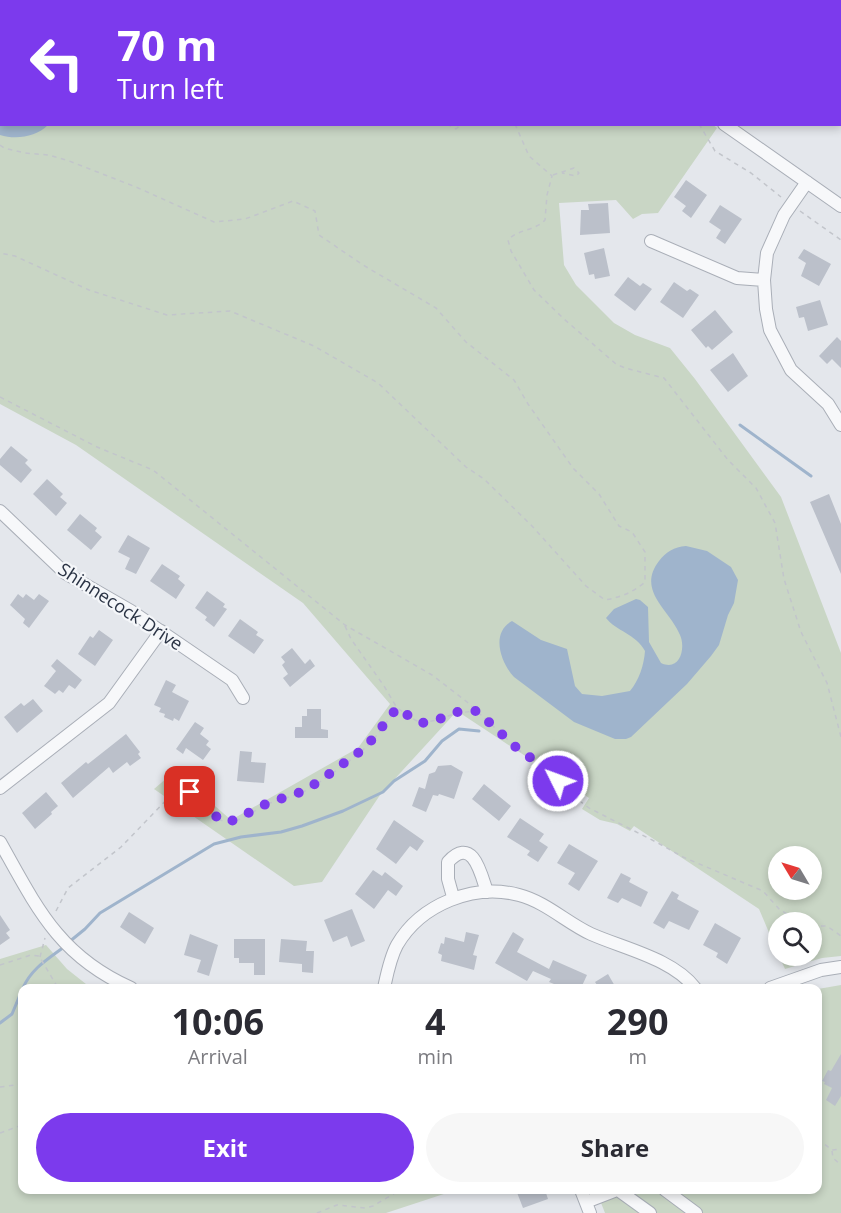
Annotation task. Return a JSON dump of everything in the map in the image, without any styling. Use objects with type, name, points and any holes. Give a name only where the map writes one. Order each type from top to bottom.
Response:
[{"type":"street","points":[[727,126],[841,206]]},
{"type":"street","points":[[807,182],[771,240],[767,253],[764,280],[770,330],[791,370],[828,404],[840,421]]},
{"type":"street","points":[[651,241],[737,279],[764,280]]},
{"type":"street","name":"Shinnecock Drive","points":[[0,511],[65,573],[131,611],[232,680],[243,698]]},
{"type":"street","points":[[0,788],[109,703],[161,631]]},
{"type":"street","points":[[0,842],[38,911],[50,926],[74,952],[94,968],[124,984]]},
{"type":"street","points":[[453,897],[448,879],[448,862],[453,856],[464,854],[472,856],[478,863],[487,892]]},
{"type":"street","points":[[0,871],[12,864]]},
{"type":"street","points":[[385,984],[396,946],[420,918],[453,897],[487,892],[504,892],[532,899],[590,933],[674,968],[691,984]]},
{"type":"street","points":[[781,984],[821,970],[841,967]]},
{"type":"street","points":[[586,1201],[606,1194]]},
{"type":"street","points":[[624,1194],[650,1213]]},
{"type":"street","points":[[671,1194],[696,1213]]},
{"type":"path","points":[[516,126],[529,156],[552,176]]},
{"type":"path","points":[[700,126],[716,151],[751,173],[841,240]]},
{"type":"path","points":[[0,145],[25,153],[49,155],[69,161],[136,187],[214,222],[244,219],[293,201],[315,211],[319,235],[363,265],[436,308],[466,342],[514,380],[573,468],[599,494],[619,526],[632,532],[645,552],[645,582],[622,597],[604,600],[577,577],[532,526],[484,479],[466,467],[378,383],[314,346],[230,312],[167,315],[89,290],[15,256],[0,253]]},
{"type":"path","points":[[552,176],[574,168],[579,172],[576,176],[562,173]]},
{"type":"path","points":[[552,176],[547,195],[545,220],[534,228],[513,235],[508,240],[511,251],[534,290],[609,358],[625,368],[664,378],[728,460],[756,488],[775,524],[783,579],[801,632],[827,683],[841,736]]},
{"type":"path","points":[[0,397],[97,447],[153,470],[345,625],[415,663],[477,711],[520,751],[542,765],[573,796],[595,812],[683,857],[763,891],[784,912]]},
{"type":"path","points":[[345,625],[351,639],[397,708],[415,720],[422,723],[457,712],[477,711]]},
{"type":"path","points":[[56,984],[40,957],[50,926],[68,888],[121,847],[175,791],[183,789],[190,792],[220,820],[228,822],[234,820],[268,803],[304,791],[321,780],[366,747],[397,708]]},
{"type":"path","points":[[822,926],[827,926],[841,936]]},
{"type":"path","points":[[0,965],[31,955],[40,957]]},
{"type":"path","points":[[0,1087],[18,1085]]},
{"type":"path","points":[[0,1133],[18,1126]]},
{"type":"path","points":[[822,1142],[832,1150],[841,1149]]},
{"type":"path","points":[[832,1150],[833,1158],[841,1165]]},
{"type":"path","points":[[317,1213],[337,1205],[364,1208],[373,1206],[393,1194]]},
{"type":"green space","points":[[0,126],[714,126],[717,128],[658,213],[642,214],[633,219],[616,200],[559,203],[564,265],[576,285],[614,323],[635,335],[670,348],[781,497],[841,653],[841,956],[822,958],[822,912],[768,912],[768,930],[759,909],[634,826],[630,831],[617,824],[600,820],[582,809],[589,798],[457,711],[380,795],[322,882],[294,886],[154,789],[175,771],[231,820],[358,748],[390,704],[303,603],[76,445],[0,404]]},
{"type":"green space","points":[[46,945],[67,969],[86,984],[18,984],[18,1194],[444,1194],[386,1213],[0,1213],[0,959]]},
{"type":"green space","points":[[841,985],[841,1213],[605,1213],[598,1194],[822,1194],[822,988]]},
{"type":"water","points":[[0,126],[47,126],[32,135],[19,137],[0,135]]},
{"type":"water","points":[[686,546],[707,551],[731,567],[738,580],[734,603],[719,645],[711,656],[687,684],[631,737],[615,739],[574,722],[509,671],[502,656],[500,640],[505,626],[512,621],[541,640],[567,649],[575,686],[582,694],[602,696],[630,691],[644,662],[645,651],[637,640],[606,618],[614,609],[636,599],[648,607],[649,642],[661,663],[668,665],[677,662],[682,652],[682,640],[657,600],[651,582],[659,561],[674,549]]},
{"type":"building","points":[[686,180],[707,195],[691,218],[682,211],[686,206],[674,197]]},
{"type":"building","points":[[608,203],[610,233],[580,235],[581,210],[589,210],[588,204]]},
{"type":"building","points":[[720,205],[742,219],[725,244],[716,238],[721,230],[709,222]]},
{"type":"building","points":[[604,248],[610,276],[595,279],[594,274],[589,275],[584,253]]},
{"type":"building","points":[[804,249],[831,264],[819,286],[801,276],[806,263],[798,258]]},
{"type":"building","points":[[628,277],[640,286],[643,283],[652,289],[635,311],[614,295]]},
{"type":"building","points":[[674,282],[687,291],[690,289],[699,295],[683,318],[660,302]]},
{"type":"building","points":[[820,300],[828,325],[808,331],[804,317],[799,318],[796,307]]},
{"type":"building","points":[[715,310],[733,332],[712,350],[708,346],[706,348],[691,330]]},
{"type":"building","points":[[837,337],[841,341],[841,368],[832,359],[827,364],[819,356]]},
{"type":"building","points":[[733,353],[748,376],[728,392],[710,370]]},
{"type":"building","points":[[11,446],[28,460],[25,463],[32,470],[21,483],[0,465],[0,459]]},
{"type":"building","points":[[47,479],[63,494],[60,497],[67,503],[56,516],[33,494]]},
{"type":"building","points":[[829,494],[841,524],[841,574],[810,502]]},
{"type":"building","points":[[80,514],[97,528],[95,531],[102,537],[91,550],[67,530]]},
{"type":"building","points":[[128,535],[150,548],[136,574],[125,569],[130,558],[118,552]]},
{"type":"building","points":[[162,564],[180,576],[178,579],[185,585],[176,599],[150,581]]},
{"type":"building","points":[[207,591],[225,604],[223,607],[227,609],[214,627],[205,620],[207,617],[195,608]]},
{"type":"building","points":[[18,594],[23,598],[26,594],[34,600],[39,594],[49,601],[29,628],[23,623],[25,619],[10,605]]},
{"type":"building","points":[[240,619],[258,632],[256,635],[264,640],[254,654],[228,636]]},
{"type":"building","points":[[99,630],[113,640],[95,666],[78,654],[90,636],[93,638]]},
{"type":"building","points":[[292,648],[305,664],[310,659],[315,666],[290,687],[283,678],[288,674],[282,665],[285,662],[281,657]]},
{"type":"building","points":[[57,659],[82,680],[75,689],[69,685],[63,693],[59,690],[55,694],[44,686],[56,671],[51,666]]},
{"type":"building","points":[[166,680],[176,685],[172,692],[189,701],[179,721],[164,717],[165,714],[159,712],[161,708],[154,705]]},
{"type":"building","points":[[33,699],[43,711],[17,733],[4,717],[21,703],[24,706]]},
{"type":"building","points":[[307,709],[321,709],[321,729],[328,730],[328,738],[295,738],[295,727],[302,727],[302,716],[307,716]]},
{"type":"building","points":[[195,722],[204,728],[200,734],[209,741],[206,745],[211,749],[203,760],[186,748],[183,754],[176,749]]},
{"type":"building","points":[[126,734],[140,752],[138,754],[141,758],[130,766],[127,762],[113,773],[109,767],[73,798],[61,783]]},
{"type":"building","points":[[240,751],[252,752],[251,762],[266,763],[264,783],[237,781]]},
{"type":"building","points":[[451,765],[463,772],[454,799],[439,794],[438,796],[433,795],[426,812],[412,806],[419,787],[425,789],[429,774],[435,772],[438,766]]},
{"type":"building","points":[[484,784],[511,806],[499,821],[472,799]]},
{"type":"building","points":[[46,792],[58,806],[35,829],[22,813]]},
{"type":"building","points":[[520,818],[544,834],[539,841],[548,847],[538,862],[527,855],[530,851],[507,837]]},
{"type":"building","points":[[394,820],[424,841],[417,851],[410,846],[396,864],[376,849]]},
{"type":"building","points":[[569,844],[598,861],[579,891],[568,884],[575,873],[557,863]]},
{"type":"building","points":[[373,870],[382,876],[385,872],[403,886],[396,896],[388,890],[374,909],[355,894]]},
{"type":"building","points":[[621,873],[631,878],[629,882],[648,892],[641,907],[622,898],[618,903],[607,898]]},
{"type":"building","points":[[672,891],[679,895],[677,899],[699,911],[689,930],[669,921],[664,929],[653,923]]},
{"type":"building","points":[[352,909],[365,941],[351,947],[347,936],[333,942],[324,920]]},
{"type":"building","points":[[129,912],[154,928],[145,944],[120,927]]},
{"type":"building","points":[[0,915],[10,930],[6,933],[10,938],[0,945]]},
{"type":"building","points":[[715,923],[741,938],[727,964],[716,957],[718,953],[703,945]]},
{"type":"building","points":[[466,932],[479,935],[473,955],[477,956],[474,970],[441,961],[442,955],[438,953],[441,943],[444,944],[445,937],[464,942]]},
{"type":"building","points":[[513,932],[524,939],[517,952],[549,969],[553,960],[587,975],[583,984],[554,984],[549,982],[551,979],[533,971],[527,981],[495,963]]},
{"type":"building","points":[[190,934],[218,945],[209,976],[197,972],[201,960],[184,955]]},
{"type":"building","points":[[234,939],[265,939],[265,975],[254,975],[254,963],[239,963],[239,958],[234,958]]},
{"type":"building","points":[[281,939],[307,941],[306,951],[314,951],[313,973],[302,972],[302,964],[279,962]]},
{"type":"building","points":[[608,974],[614,984],[596,984],[595,982]]},
{"type":"building","points":[[841,1054],[841,1096],[835,1106],[826,1100],[832,1088],[822,1081]]},
{"type":"building","points":[[518,1194],[546,1194],[548,1199],[523,1208]]},
{"type":"waterway","points":[[740,425],[811,476]]},
{"type":"waterway","points":[[69,942],[100,913],[214,844],[241,837],[281,832],[343,811],[383,792],[394,781],[425,761],[442,741],[459,729],[479,731]]},
{"type":"waterway","points":[[25,984],[35,970],[64,947]]},
{"type":"waterway","points":[[0,1023],[12,1014],[18,1000]]},
{"type":"route","points":[[190,792],[220,820],[228,822],[234,820],[268,803],[304,791],[321,780],[366,747],[397,708],[422,723],[457,712],[477,711],[520,751],[542,765],[558,781]]}]
